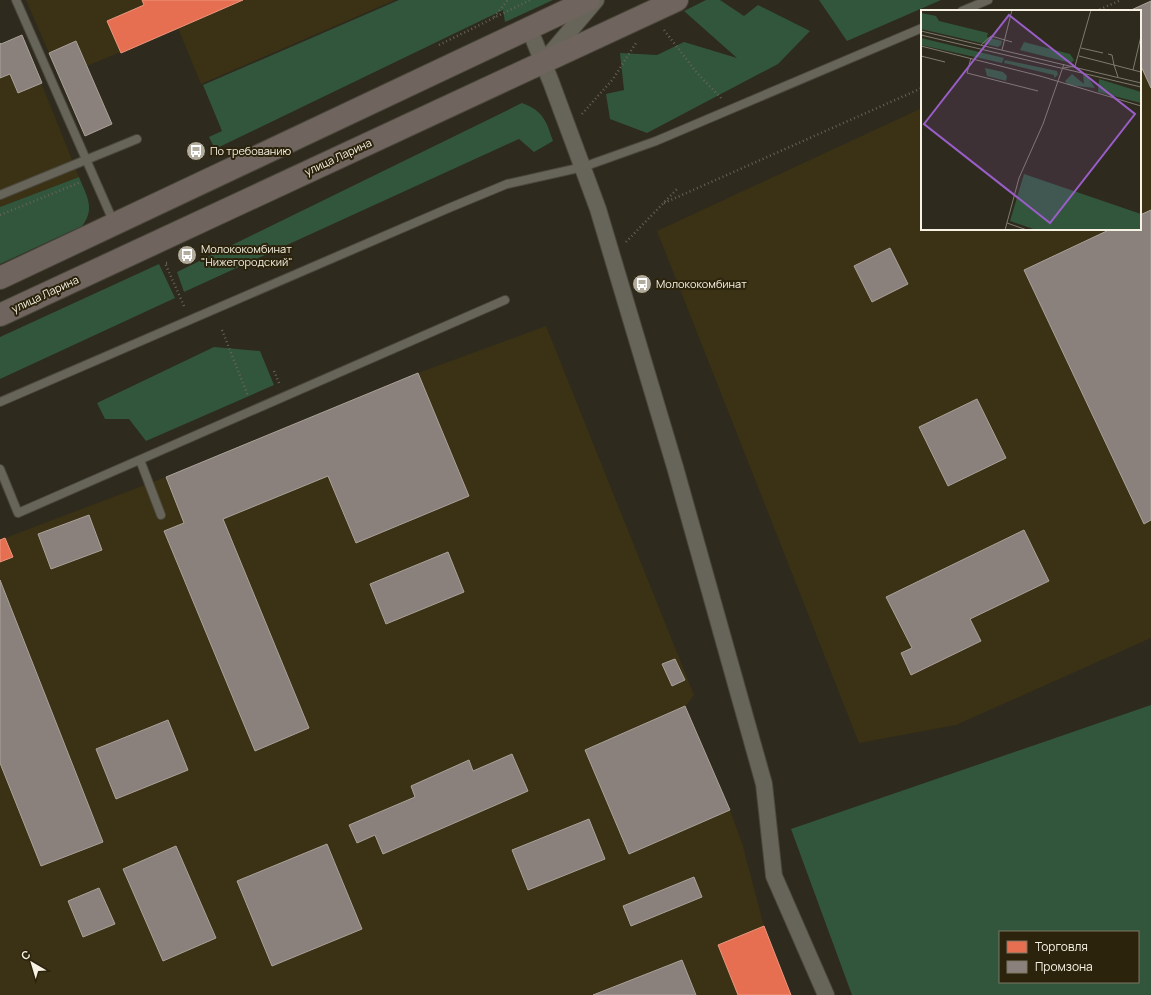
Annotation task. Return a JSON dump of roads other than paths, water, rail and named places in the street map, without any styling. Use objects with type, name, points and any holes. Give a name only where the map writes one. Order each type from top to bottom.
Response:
[{"type":"main road","points":[[0,278],[590,0]]},
{"type":"main road","name":"улица Ларина","points":[[0,315],[677,0]]},
{"type":"street","points":[[543,62],[596,0]]},
{"type":"street","points":[[529,28],[569,129],[598,209],[675,467],[764,784],[774,876],[826,995]]},
{"type":"lane","points":[[16,0],[114,224]]},
{"type":"lane","points":[[964,10],[988,0]]},
{"type":"lane","points":[[0,402],[507,184],[583,167],[656,141],[921,28]]},
{"type":"lane","points":[[0,195],[137,139]]},
{"type":"lane","points":[[0,469],[18,513],[505,300]]},
{"type":"lane","points":[[140,460],[162,516]]},
{"type":"place","name":"По требованию","points":[[196,151]]},
{"type":"place","name":"Молококомбинат \"Нижегородский\"","points":[[187,255]]},
{"type":"place","name":"Молококомбинат","points":[[642,284]]}]
